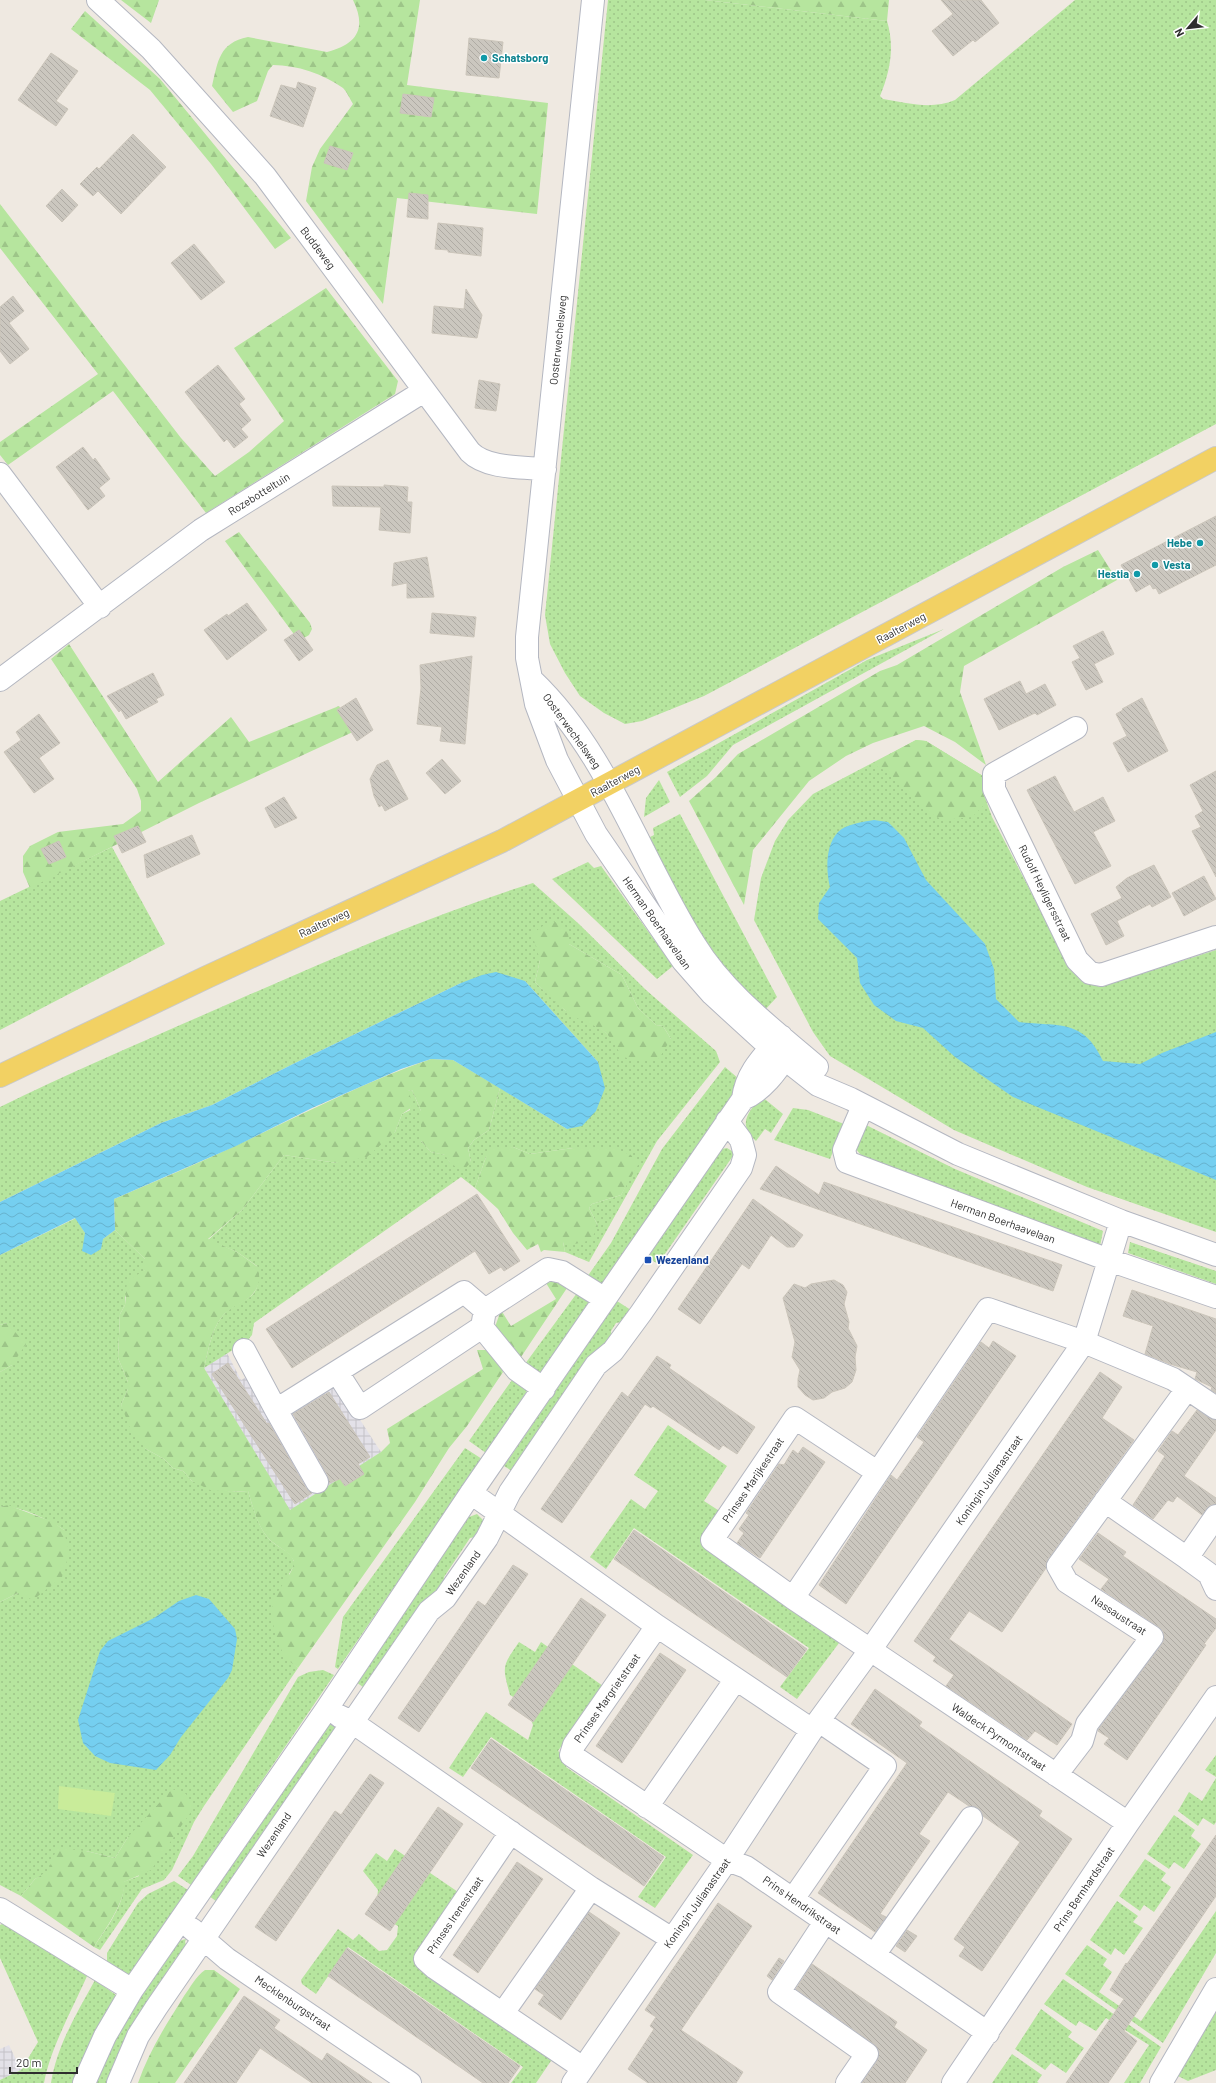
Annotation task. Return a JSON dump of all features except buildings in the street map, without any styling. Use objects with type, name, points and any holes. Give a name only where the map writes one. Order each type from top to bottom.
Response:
[{"type":"main road","name":"Raalterweg","points":[[0,1076],[207,977],[502,841],[1216,458]]},
{"type":"street","name":"Buddeweg","points":[[98,0],[151,49],[265,176],[474,456],[498,464],[545,469]]},
{"type":"street","name":"Oosterwechelsweg","points":[[577,801],[552,747],[536,704],[527,658],[527,637],[593,0]]},
{"type":"street","name":"Rozebotteltuin","points":[[0,680],[100,607],[201,530],[424,391]]},
{"type":"street","points":[[0,474],[100,607]]},
{"type":"street","name":"Oosterwechelsweg","points":[[532,680],[545,692],[586,746],[609,784]]},
{"type":"street","name":"Rudolf Heyligersstraat","points":[[1076,728],[994,774],[994,789],[1077,960],[1090,973],[1101,975],[1216,937]]},
{"type":"street","name":"Herman Boerhaavelaan","points":[[609,784],[640,846],[695,946],[716,975],[782,1048]]},
{"type":"street","name":"Herman Boerhaavelaan","points":[[577,801],[602,844],[683,961],[712,994],[782,1048],[857,1102],[958,1154],[1121,1221],[1216,1255]]},
{"type":"street","points":[[84,2083],[105,2036],[132,1990],[326,1710],[471,1493],[743,1098],[752,1095],[763,1087],[782,1048]]},
{"type":"street","name":"Herman Boerhaavelaan","points":[[857,1102],[844,1150],[847,1162],[1109,1260],[1216,1297]]},
{"type":"street","name":"Wezenland","points":[[118,2083],[138,2036],[204,1939],[429,1611],[445,1598],[487,1538],[514,1485],[596,1365],[613,1351],[641,1313],[741,1168],[745,1155],[741,1140],[727,1121]]},
{"type":"street","name":"Koningin Julianastraat","points":[[578,2076],[727,1860],[816,1726],[872,1649],[1084,1342],[1121,1221]]},
{"type":"street","points":[[337,1372],[360,1408],[484,1318],[548,1269],[562,1272],[605,1299]]},
{"type":"street","points":[[276,1410],[464,1292],[484,1318],[517,1370],[544,1389]]},
{"type":"street","points":[[793,1598],[988,1309],[1084,1342],[1173,1379],[1216,1408]]},
{"type":"street","points":[[244,1350],[317,1482]]},
{"type":"street","name":"Nassaustraat","points":[[1056,1775],[1082,1740],[1087,1724],[1152,1637],[1067,1582],[1058,1566],[1187,1389]]},
{"type":"street","name":"Prinses Marijkestraat","points":[[872,1649],[793,1598],[712,1540],[795,1418],[877,1472]]},
{"type":"street","points":[[471,1493],[658,1626],[736,1679],[885,1766],[793,1899]]},
{"type":"street","points":[[1105,1501],[1209,1574],[1216,1589]]},
{"type":"street","points":[[1187,1558],[1216,1516]]},
{"type":"street","name":"Prinses Margrietstraat","points":[[658,1626],[574,1745],[571,1755],[727,1860]]},
{"type":"street","name":"Waldeck Pyrmontstraat","points":[[872,1649],[1128,1823]]},
{"type":"street","points":[[647,1807],[736,1679]]},
{"type":"street","name":"Prins Bernhardstraat","points":[[953,2083],[1128,1823],[1216,1697]]},
{"type":"street","points":[[326,1710],[352,1722],[591,1888],[672,1939]]},
{"type":"street","points":[[874,1955],[971,1818]]},
{"type":"street","name":"Prinses Irenestraat","points":[[511,1832],[425,1959],[435,1968],[503,2013],[578,2076]]},
{"type":"street","name":"Prins Hendrikstraat","points":[[727,1860],[746,1867],[988,2033]]},
{"type":"street","points":[[503,2013],[591,1888]]},
{"type":"street","points":[[0,1909],[132,1990]]},
{"type":"street","name":"Mecklenburgstraat","points":[[180,1919],[227,1959],[410,2083]]},
{"type":"street","points":[[825,1922],[778,1992],[867,2054],[847,2083]]},
{"type":"street","points":[[1161,2083],[1216,1989]]},
{"type":"shaded area","points":[[227,1353],[241,1380],[261,1369],[282,1401],[327,1369],[381,1452],[290,1511],[204,1368]]},
{"type":"shaded area","points":[[9,2045],[21,2070],[0,2080],[0,2049]]},
{"type":"green space","points":[[121,0],[159,0],[151,23]]},
{"type":"green space","points":[[353,0],[420,0],[407,85],[548,103],[537,214],[397,198],[383,304],[306,201],[312,167],[320,149],[353,104],[343,88],[327,78],[310,71],[282,65],[273,65],[268,71],[257,101],[233,112],[212,86],[221,54],[231,44],[238,40],[248,37],[327,52],[346,45],[352,40],[359,27],[357,10]]},
{"type":"green space","points":[[608,0],[705,0],[887,21],[891,40],[891,50],[889,69],[880,96],[883,99],[910,104],[937,105],[955,100],[1075,0],[1216,0],[1216,424],[704,696],[642,721],[625,724],[604,713],[580,696],[565,673],[550,644],[545,615]]},
{"type":"green space","points":[[705,0],[889,0],[887,21]]},
{"type":"green space","points":[[85,11],[160,79],[291,238],[275,249],[211,164],[150,90],[71,29]]},
{"type":"green space","points":[[0,204],[181,438],[215,476],[249,452],[284,421],[234,348],[326,288],[398,381],[395,394],[206,513],[113,391],[8,465],[0,455],[0,442],[98,374],[0,248]]},
{"type":"green space","points":[[239,532],[310,623],[312,629],[309,635],[299,641],[225,541]]},
{"type":"green space","points":[[1098,550],[1117,580],[964,666],[960,692],[986,765],[955,742],[924,726],[873,743],[846,756],[809,781],[753,850],[744,905],[689,801],[716,777],[738,754],[880,671],[897,665],[1063,567]]},
{"type":"green space","points":[[944,629],[733,745],[707,776],[680,797],[667,772],[867,660]]},
{"type":"green space","points":[[69,644],[158,782],[231,717],[249,742],[339,706],[355,731],[199,803],[30,888],[23,872],[23,856],[30,846],[58,832],[123,824],[141,811],[141,801],[137,789],[51,659]]},
{"type":"green space","points":[[916,740],[926,741],[983,776],[982,789],[992,817],[1071,969],[1084,982],[1100,987],[1216,950],[1216,1232],[1087,1187],[954,1130],[830,1056],[813,1032],[754,920],[761,878],[775,841],[788,820],[813,794]]},
{"type":"green space","points":[[916,740],[926,741],[983,776],[982,789],[986,803],[972,817],[943,820],[926,811],[905,791],[890,773],[872,764]]},
{"type":"green space","points":[[659,780],[670,802],[644,817],[646,798]]},
{"type":"green space","points":[[680,814],[777,997],[762,1013],[703,944],[648,838],[654,835],[653,828]]},
{"type":"green space","points":[[112,847],[165,944],[0,1030],[0,901]]},
{"type":"green space","points":[[588,862],[594,868],[601,866],[673,966],[657,979],[552,879]]},
{"type":"green space","points":[[533,883],[579,924],[646,990],[716,1051],[720,1062],[657,1141],[589,1262],[565,1252],[563,1242],[598,1226],[589,1208],[592,1204],[621,1195],[627,1183],[573,1148],[530,1154],[513,1147],[486,1157],[475,1188],[461,1177],[254,1323],[252,1335],[247,1341],[204,1368],[210,1342],[221,1318],[228,1311],[253,1294],[257,1288],[258,1279],[257,1266],[237,1252],[208,1240],[242,1210],[284,1155],[337,1163],[395,1132],[402,1114],[410,1110],[407,1091],[412,1090],[421,1111],[421,1141],[431,1152],[446,1155],[450,1163],[471,1162],[468,1148],[474,1140],[489,1130],[500,1088],[567,1129],[598,1062],[525,981],[461,983],[212,1105],[161,1123],[0,1202],[0,1107],[87,1066],[309,969],[382,938],[495,895]],"holes":[[[569,944],[622,975],[638,1008],[656,1025],[663,1026],[671,1039],[615,1041],[597,1025],[565,1010],[535,982],[540,960]]]},
{"type":"green space","points":[[551,920],[568,928],[569,944],[622,975],[638,1008],[656,1025],[663,1026],[671,1039],[658,1060],[633,1060],[621,1056],[615,1044],[603,1030],[565,1010],[535,982],[540,960],[532,934]]},
{"type":"green space","points":[[431,1059],[453,1060],[500,1088],[489,1130],[474,1140],[468,1148],[471,1162],[463,1171],[450,1163],[445,1155],[431,1152],[421,1141],[421,1111],[412,1090],[408,1091],[414,1106],[402,1114],[395,1132],[367,1157],[337,1163],[284,1155],[242,1210],[208,1239],[237,1252],[258,1267],[259,1279],[253,1294],[221,1318],[210,1342],[204,1368],[290,1510],[381,1452],[390,1443],[387,1429],[483,1369],[477,1350],[492,1350],[503,1372],[467,1426],[449,1448],[415,1502],[298,1668],[286,1658],[283,1653],[274,1629],[272,1612],[274,1599],[292,1570],[294,1561],[285,1551],[269,1539],[261,1528],[248,1491],[231,1492],[210,1490],[192,1481],[183,1471],[173,1468],[164,1459],[146,1449],[132,1433],[121,1405],[128,1389],[128,1382],[118,1358],[120,1314],[125,1305],[127,1281],[145,1270],[145,1259],[115,1230],[114,1199],[222,1152],[357,1088]]},
{"type":"green space","points":[[725,1067],[739,1079],[732,1098],[600,1286],[587,1277],[611,1243],[662,1149]]},
{"type":"green space","points":[[761,1096],[783,1114],[771,1133],[765,1129],[756,1141],[747,1129],[746,1118]]},
{"type":"green space","points":[[793,1108],[808,1110],[844,1124],[830,1159],[774,1140]]},
{"type":"green space","points":[[864,1124],[955,1169],[1103,1231],[1100,1246],[868,1164],[856,1149]]},
{"type":"green space","points":[[513,1147],[530,1154],[573,1148],[611,1147],[631,1155],[638,1165],[621,1195],[592,1204],[589,1208],[598,1226],[591,1240],[575,1244],[563,1242],[565,1252],[544,1250],[541,1252],[538,1244],[527,1250],[513,1233],[498,1209],[475,1188],[486,1157],[492,1149]]},
{"type":"green space","points":[[727,1148],[735,1153],[658,1264],[647,1257],[722,1149]]},
{"type":"green space","points":[[76,1218],[85,1233],[103,1239],[115,1230],[145,1259],[145,1270],[125,1297],[125,1305],[120,1314],[118,1358],[128,1382],[128,1389],[121,1405],[146,1449],[164,1459],[173,1468],[183,1471],[192,1481],[231,1492],[248,1491],[256,1517],[262,1530],[273,1543],[291,1556],[295,1564],[289,1574],[286,1657],[298,1668],[194,1822],[172,1870],[164,1880],[142,1889],[100,1950],[94,1947],[114,1916],[122,1898],[123,1882],[139,1876],[128,1837],[115,1858],[86,1851],[35,1879],[21,1896],[0,1885],[0,1602],[18,1593],[64,1530],[24,1510],[0,1507],[0,1372],[12,1365],[7,1323],[0,1325],[0,1255]]},
{"type":"green space","points":[[1130,1242],[1216,1271],[1216,1284],[1128,1253]]},
{"type":"green space","points":[[555,1281],[567,1288],[519,1360],[495,1327],[501,1310],[511,1326],[556,1299],[546,1283]]},
{"type":"green space","points":[[577,1293],[589,1302],[540,1375],[525,1364]]},
{"type":"green space","points":[[617,1301],[634,1312],[627,1321],[616,1323],[611,1331],[612,1343],[515,1473],[504,1466]]},
{"type":"green space","points":[[7,1323],[26,1344],[12,1365],[0,1372],[0,1325]]},
{"type":"green space","points":[[512,1380],[527,1391],[486,1453],[469,1441]]},
{"type":"green space","points":[[668,1425],[727,1466],[704,1501],[721,1512],[702,1542],[842,1639],[797,1699],[780,1687],[809,1648],[634,1528],[606,1569],[590,1557],[631,1499],[645,1509],[658,1491],[634,1475]]},
{"type":"green space","points":[[465,1448],[482,1459],[338,1669],[335,1667],[343,1617]]},
{"type":"green space","points":[[8,1505],[53,1522],[64,1530],[69,1554],[62,1577],[33,1600],[18,1593],[0,1602],[0,1507]]},
{"type":"green space","points":[[477,1514],[484,1521],[480,1536],[470,1538],[444,1577],[446,1587],[367,1690],[356,1682],[469,1517]]},
{"type":"green space","points":[[519,1642],[535,1652],[541,1642],[603,1686],[558,1751],[571,1760],[566,1767],[693,1855],[655,1908],[638,1897],[666,1857],[491,1737],[463,1777],[449,1768],[486,1712],[528,1740],[533,1725],[525,1704],[510,1695],[505,1672],[505,1667],[509,1657]]},
{"type":"green space","points":[[323,1670],[334,1675],[191,1885],[178,1876],[193,1856],[298,1677],[309,1672]]},
{"type":"green space","points":[[329,1724],[337,1726],[220,1904],[209,1896]]},
{"type":"green space","points":[[1216,1755],[1216,1777],[1205,1770]]},
{"type":"green space","points":[[1216,1778],[1216,1822],[1214,1825],[1203,1818],[1198,1826],[1178,1811],[1189,1792],[1202,1801]]},
{"type":"green space","points":[[59,1786],[115,1793],[111,1816],[58,1809]]},
{"type":"green space","points":[[172,1789],[186,1794],[193,1809],[151,1870],[124,1882],[124,1890],[118,1907],[94,1947],[21,1896],[35,1879],[48,1871],[57,1848],[86,1851],[115,1858],[128,1837]]},
{"type":"green space","points":[[1174,1815],[1195,1830],[1191,1836],[1201,1844],[1184,1869],[1174,1862],[1169,1869],[1147,1854]]},
{"type":"green space","points":[[395,1849],[461,1894],[416,1960],[555,2055],[536,2083],[511,2083],[523,2067],[348,1947],[316,1994],[302,1984],[301,1980],[338,1929],[353,1940],[359,1934],[379,1951],[387,1950],[397,1936],[398,1926],[383,1918],[377,1899],[378,1890],[363,1871],[376,1853],[387,1861]]},
{"type":"green space","points":[[1145,1859],[1166,1873],[1161,1880],[1171,1887],[1154,1912],[1144,1905],[1140,1911],[1119,1896]]},
{"type":"green space","points":[[174,1881],[188,1890],[129,1976],[107,1963],[107,1953],[138,1903],[148,1894]]},
{"type":"green space","points":[[1117,1901],[1138,1916],[1133,1922],[1143,1928],[1124,1955],[1115,1948],[1111,1955],[1090,1940]]},
{"type":"green space","points":[[1216,1911],[1216,1953],[1163,2043],[1065,1974],[1087,1945],[1107,1959],[1103,1965],[1112,1972],[1099,1992],[1141,2021]]},
{"type":"green space","points":[[4,1923],[87,1976],[51,2056],[44,2083],[0,2083],[0,2080],[21,2070],[38,2042],[0,1958],[0,1925]]},
{"type":"green space","points":[[186,1939],[185,1942],[187,1947],[113,2083],[96,2083],[112,2045],[133,2009],[179,1941]]},
{"type":"green space","points":[[205,1970],[214,1970],[240,1989],[175,2083],[138,2083],[147,2060],[164,2028],[193,1982]]},
{"type":"green space","points":[[1063,1979],[1161,2047],[1140,2083],[1124,2083],[1149,2045],[1106,2018],[1096,2031],[1079,2021],[1076,2026],[1044,2004]]},
{"type":"green space","points":[[95,1980],[116,1995],[93,2036],[73,2083],[51,2083],[58,2056],[68,2030]]},
{"type":"green space","points":[[1041,2009],[1072,2032],[1068,2037],[1084,2048],[1066,2073],[1051,2063],[1045,2070],[1015,2049]]},
{"type":"green space","points":[[1216,2012],[1216,2070],[1188,2081],[1178,2076]]},
{"type":"green space","points":[[1012,2054],[1042,2075],[1037,2082],[1039,2083],[992,2083]]},
{"type":"water","points":[[874,820],[888,822],[904,838],[926,880],[985,944],[994,969],[996,999],[1019,1022],[1068,1027],[1087,1037],[1103,1061],[1140,1064],[1162,1053],[1216,1032],[1216,1180],[1013,1097],[955,1057],[923,1028],[896,1021],[874,1005],[860,983],[857,958],[818,919],[819,903],[830,887],[827,866],[829,851],[834,838],[841,829],[845,827]]},
{"type":"water","points":[[496,972],[525,981],[598,1062],[605,1088],[596,1111],[582,1126],[567,1129],[453,1060],[431,1059],[401,1069],[312,1108],[236,1146],[114,1199],[115,1230],[103,1239],[101,1249],[91,1255],[82,1251],[85,1233],[75,1218],[0,1255],[0,1202],[161,1123],[212,1105],[461,983],[482,975]]},
{"type":"water","points":[[196,1595],[209,1599],[235,1629],[237,1639],[232,1670],[228,1678],[181,1737],[170,1755],[156,1770],[110,1763],[95,1756],[83,1743],[78,1720],[100,1651],[108,1641],[154,1618],[179,1601]]},
{"type":"place","name":"Schatsborg","points":[[484,58]]},
{"type":"place","name":"Hebe","points":[[1200,543]]},
{"type":"place","name":"Vesta","points":[[1155,565]]},
{"type":"place","name":"Hestia","points":[[1137,574]]},
{"type":"place","name":"Wezenland","points":[[648,1260]]}]
